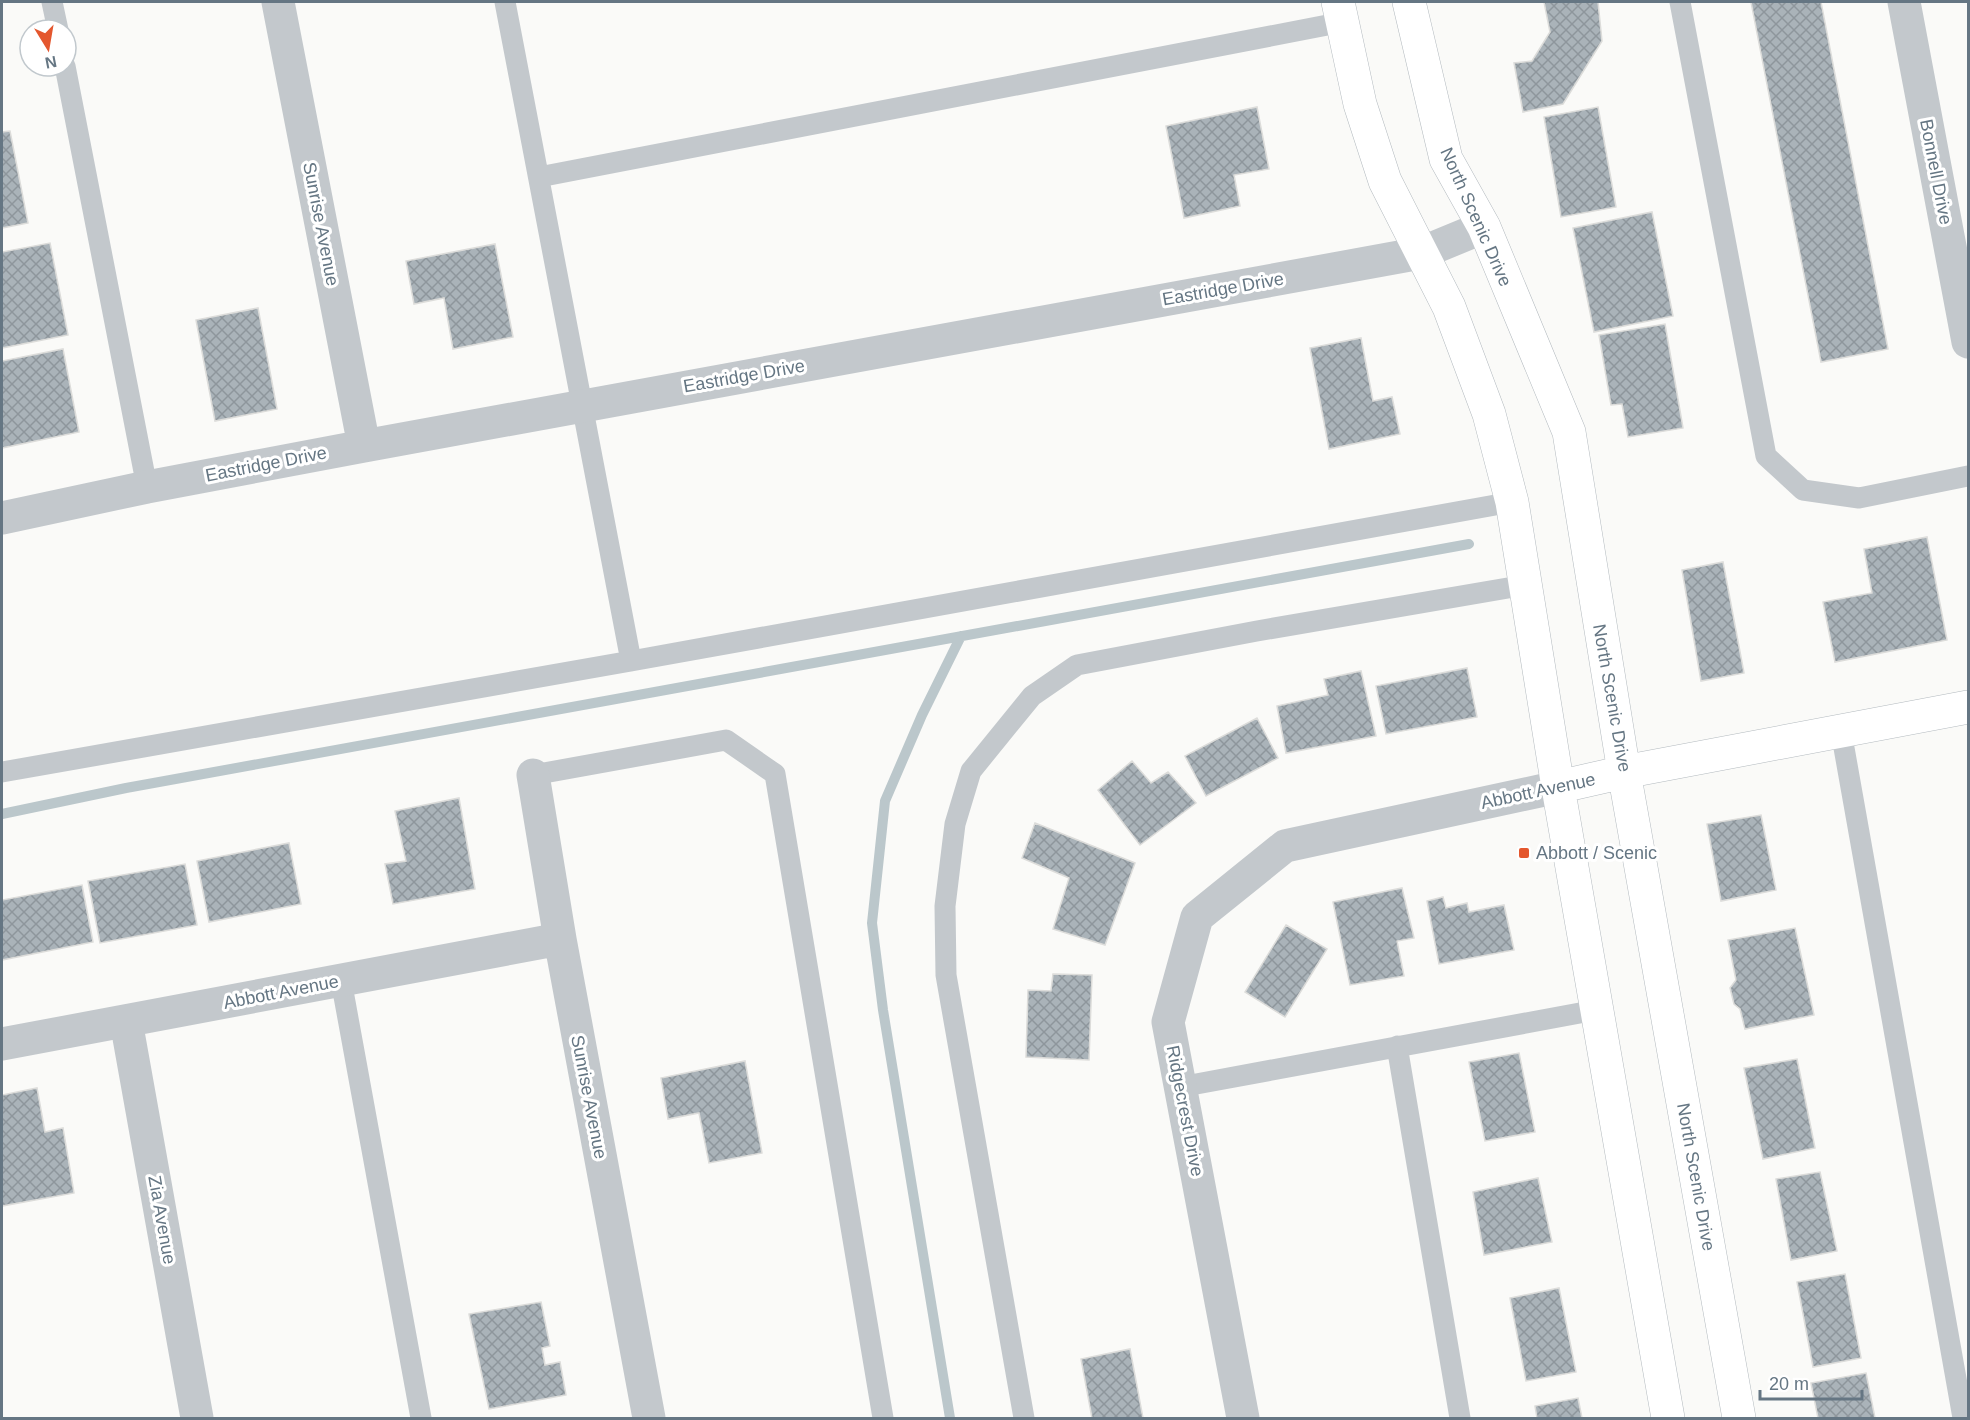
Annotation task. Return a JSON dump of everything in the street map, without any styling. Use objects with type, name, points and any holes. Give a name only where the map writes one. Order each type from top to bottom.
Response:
[{"type":"main road","name":"North Scenic Drive","points":[[1409,2],[1446,159],[1484,227],[1569,432],[1624,772],[1739,1419]]},
{"type":"main road","points":[[1340,12],[1360,104],[1385,181],[1449,307],[1489,414],[1512,502],[1558,787],[1668,1419]]},
{"type":"main road","name":"Abbott Avenue","points":[[1558,787],[1624,772],[1968,707]]},
{"type":"street","name":"Sunrise Avenue","points":[[278,2],[364,446]]},
{"type":"street","name":"Bonnell Drive","points":[[1904,2],[1959,235],[1968,342]]},
{"type":"street","name":"Eastridge Drive","points":[[2,518],[147,487],[364,446],[1421,253],[1484,227]]},
{"type":"street","name":"Sunrise Avenue","points":[[533,775],[560,939],[649,1419]]},
{"type":"street","name":"Abbott Avenue","points":[[1285,846],[1558,787]]},
{"type":"street","name":"Ridgecrest Drive","points":[[1243,1419],[1168,1022],[1197,917],[1285,846]]},
{"type":"street","name":"Abbott Avenue","points":[[2,1044],[560,939]]},
{"type":"street","name":"Zia Avenue","points":[[126,1021],[197,1419]]},
{"type":"lane","points":[[52,2],[55,18]]},
{"type":"lane","points":[[505,2],[631,661]]},
{"type":"lane","points":[[1680,2],[1766,456],[1803,490],[1859,498],[1968,476]]},
{"type":"lane","points":[[538,177],[1340,12]]},
{"type":"lane","points":[[67,78],[147,487]]},
{"type":"lane","points":[[2,772],[1512,502]]},
{"type":"lane","points":[[1024,1419],[946,975],[945,906],[956,824],[971,771],[1032,696],[1077,665],[1257,631],[1525,585]]},
{"type":"lane","points":[[1841,731],[1963,1419]]},
{"type":"lane","points":[[533,775],[726,740],[776,774],[883,1419]]},
{"type":"lane","points":[[341,980],[421,1419]]},
{"type":"lane","points":[[1180,1087],[1596,1010]]},
{"type":"lane","points":[[1397,1046],[1460,1419]]},
{"type":"building","points":[[1544,2],[1598,2],[1602,41],[1563,104],[1523,112],[1514,63],[1532,61],[1550,32]]},
{"type":"building","points":[[1751,2],[1821,2],[1888,349],[1821,362]]},
{"type":"building","points":[[1257,107],[1269,169],[1234,175],[1240,206],[1184,218],[1166,126]]},
{"type":"building","points":[[1598,107],[1616,207],[1561,217],[1544,117]]},
{"type":"building","points":[[10,131],[28,223],[2,228],[2,132]]},
{"type":"building","points":[[1652,212],[1673,316],[1594,332],[1573,228]]},
{"type":"building","points":[[50,243],[68,335],[2,348],[2,252]]},
{"type":"building","points":[[495,244],[513,337],[453,349],[444,298],[414,304],[406,261]]},
{"type":"building","points":[[258,308],[277,409],[215,421],[196,320]]},
{"type":"building","points":[[1665,324],[1683,428],[1628,437],[1622,404],[1611,405],[1599,335]]},
{"type":"building","points":[[1361,338],[1373,401],[1392,397],[1400,434],[1329,449],[1310,348]]},
{"type":"building","points":[[63,349],[79,432],[2,448],[2,361]]},
{"type":"building","points":[[1927,537],[1947,640],[1835,662],[1823,602],[1872,593],[1864,549]]},
{"type":"building","points":[[1723,562],[1744,673],[1701,681],[1682,570]]},
{"type":"building","points":[[1467,668],[1477,717],[1386,734],[1376,686]]},
{"type":"building","points":[[1361,671],[1376,736],[1286,753],[1277,706],[1328,695],[1324,679]]},
{"type":"building","points":[[1257,718],[1278,758],[1206,796],[1185,756]]},
{"type":"building","points":[[1132,761],[1151,783],[1168,772],[1196,803],[1140,845],[1098,790]]},
{"type":"building","points":[[459,798],[475,889],[393,904],[385,864],[406,861],[395,811]]},
{"type":"building","points":[[1761,815],[1776,890],[1721,901],[1707,824]]},
{"type":"building","points":[[1035,823],[1135,863],[1105,945],[1053,929],[1069,878],[1022,858]]},
{"type":"building","points":[[289,843],[301,904],[209,922],[197,861]]},
{"type":"building","points":[[185,864],[197,925],[100,943],[88,881]]},
{"type":"building","points":[[82,885],[93,942],[2,960],[2,900]]},
{"type":"building","points":[[1402,888],[1414,938],[1397,941],[1404,976],[1350,985],[1333,902]]},
{"type":"building","points":[[1443,897],[1446,908],[1467,903],[1469,912],[1504,905],[1514,950],[1439,964],[1427,901]]},
{"type":"building","points":[[1286,925],[1327,949],[1285,1017],[1245,992]]},
{"type":"building","points":[[1795,928],[1814,1015],[1745,1029],[1740,1009],[1734,1004],[1730,988],[1736,980],[1728,940]]},
{"type":"building","points":[[1053,974],[1092,975],[1089,1060],[1026,1057],[1028,990],[1051,991]]},
{"type":"building","points":[[1519,1053],[1535,1132],[1485,1141],[1469,1062]]},
{"type":"building","points":[[1797,1059],[1815,1148],[1763,1159],[1744,1068]]},
{"type":"building","points":[[745,1061],[762,1153],[709,1163],[699,1113],[668,1119],[661,1078]]},
{"type":"building","points":[[37,1088],[45,1132],[63,1128],[74,1193],[2,1206],[2,1095]]},
{"type":"building","points":[[1820,1172],[1837,1251],[1791,1260],[1776,1179]]},
{"type":"building","points":[[1538,1178],[1552,1242],[1484,1255],[1473,1192]]},
{"type":"building","points":[[1845,1274],[1861,1358],[1813,1367],[1797,1282]]},
{"type":"building","points":[[1559,1288],[1576,1372],[1526,1381],[1510,1298]]},
{"type":"building","points":[[541,1302],[550,1346],[542,1348],[545,1365],[560,1362],[566,1395],[489,1409],[469,1314]]},
{"type":"building","points":[[1130,1349],[1143,1418],[1092,1418],[1081,1359]]},
{"type":"building","points":[[1866,1373],[1875,1418],[1818,1418],[1811,1383]]},
{"type":"building","points":[[1578,1398],[1582,1418],[1537,1418],[1535,1406]]},
{"type":"waterway","points":[[2,814],[126,788],[1469,544]]},
{"type":"waterway","points":[[950,1418],[883,1010],[872,923],[885,801],[922,715],[961,636]]},
{"type":"place","name":"Abbott / Scenic","points":[[1524,853]]}]
